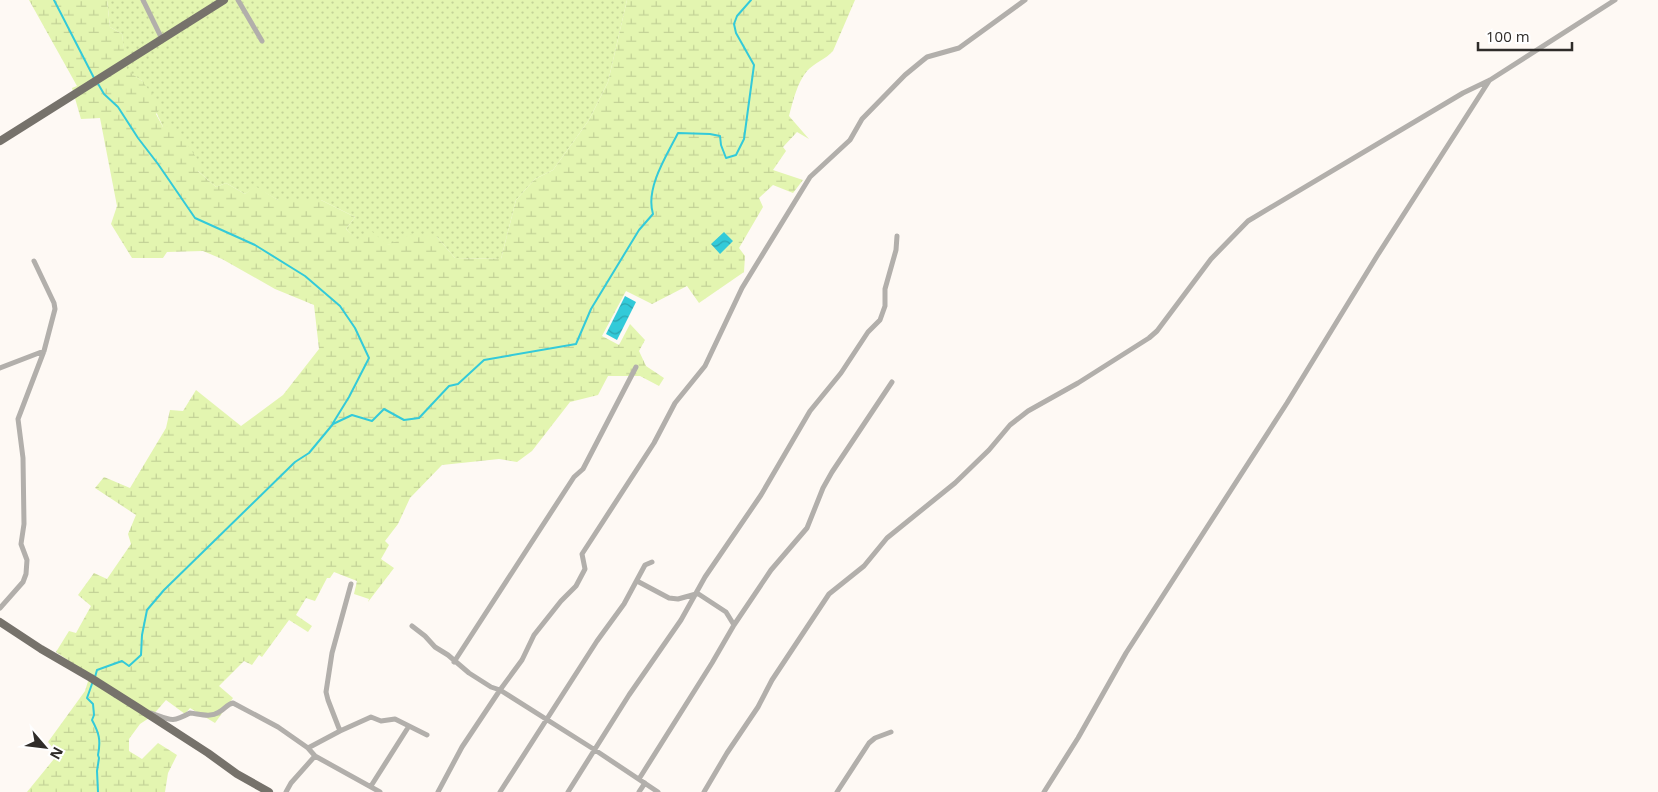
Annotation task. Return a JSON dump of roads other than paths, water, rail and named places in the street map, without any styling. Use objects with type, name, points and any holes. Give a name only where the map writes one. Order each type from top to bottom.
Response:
[{"type":"main road","points":[[0,141],[224,0]]},
{"type":"main road","points":[[0,622],[41,650],[140,709],[237,774],[269,792]]},
{"type":"street","points":[[143,0],[162,39]]},
{"type":"street","points":[[238,0],[262,41]]},
{"type":"street","points":[[438,792],[462,747],[522,660],[534,635],[576,586],[585,569],[582,554],[654,443],[675,403],[705,366],[742,288],[810,177],[850,140],[862,119],[905,75],[922,61],[927,57],[958,48],[1025,0]]},
{"type":"street","points":[[704,792],[826,596],[864,566],[890,536],[955,483],[989,450],[1010,425],[1039,403],[1078,383],[1149,338],[1157,331],[1211,259],[1248,221],[1463,93],[1490,80],[1615,0]]},
{"type":"street","points":[[1044,792],[1078,738],[1126,653],[1287,404],[1372,264],[1490,80]]},
{"type":"street","points":[[568,792],[629,695],[681,620],[705,577],[763,491],[810,411],[841,373],[868,332],[880,320],[885,306],[886,286],[896,250],[897,236]]},
{"type":"street","points":[[0,608],[23,582],[26,574],[27,560],[21,544],[24,524],[23,458],[18,419],[44,350],[55,309],[34,261]]},
{"type":"street","points":[[0,368],[44,350]]},
{"type":"street","points":[[454,662],[574,477],[583,469],[636,367]]},
{"type":"street","points":[[639,779],[734,625],[772,570],[807,528],[832,472],[892,382]]},
{"type":"street","points":[[500,792],[597,640],[624,604],[646,564],[652,562]]},
{"type":"street","points":[[637,581],[669,598],[678,599],[696,593]]},
{"type":"street","points":[[340,731],[326,692],[332,653],[351,584]]},
{"type":"street","points":[[696,593],[726,612],[734,625]]},
{"type":"street","points":[[412,626],[454,662],[595,750],[658,792]]},
{"type":"street","points":[[140,709],[171,720],[181,718],[190,713],[207,716],[217,713],[228,704],[233,703],[278,727],[308,748],[315,756],[380,792]]},
{"type":"street","points":[[308,748],[340,731],[371,718],[381,721],[395,719],[427,735]]},
{"type":"street","points":[[371,786],[409,726]]},
{"type":"street","points":[[837,792],[869,742],[891,732]]},
{"type":"street","points":[[286,792],[300,772],[315,756]]},
{"type":"street","points":[[639,792],[645,783]]},
{"type":"water","points":[[724,232],[733,241],[720,254],[711,244]]},
{"type":"water","points":[[625,296],[636,302],[617,340],[606,334]]},
{"type":"waterway","points":[[54,0],[94,78]]},
{"type":"waterway","points":[[95,677],[97,670],[122,661],[129,666],[141,655],[142,635],[147,610],[164,590],[295,462],[309,453],[333,424],[352,415],[372,421],[384,409],[404,420],[419,418],[449,386],[458,384],[484,360],[576,344],[591,309],[639,230],[653,214],[651,204],[654,183],[678,133],[720,136],[726,158],[736,155],[744,139],[754,65],[736,33],[734,24],[737,16],[751,0]]},
{"type":"waterway","points":[[97,82],[104,94],[118,107],[195,218],[255,245],[305,276],[340,306],[355,328],[369,358],[333,423]]},
{"type":"waterway","points":[[93,681],[87,698],[93,704],[94,715],[92,720],[98,733],[99,741],[98,792]]}]
